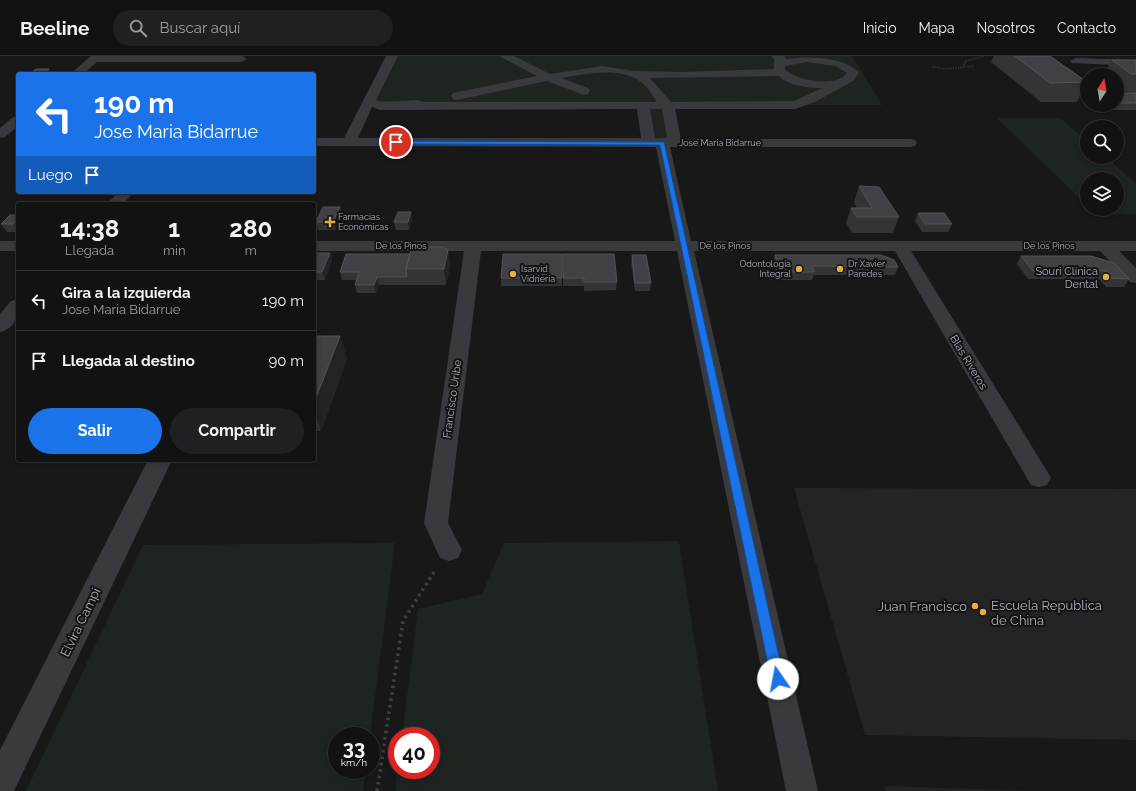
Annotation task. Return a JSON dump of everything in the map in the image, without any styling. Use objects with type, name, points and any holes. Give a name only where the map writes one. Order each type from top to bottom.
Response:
[{"type":"street","points":[[349,142],[392,56]]},
{"type":"street","points":[[505,56],[549,78],[584,91]]},
{"type":"street","points":[[1040,56],[1080,85]]},
{"type":"street","points":[[78,72],[97,57],[242,57]]},
{"type":"street","points":[[233,69],[242,57]]},
{"type":"street","points":[[628,58],[626,63],[630,74],[645,80],[657,92],[660,99],[668,105]]},
{"type":"street","points":[[371,97],[380,106],[404,106],[643,106],[795,105],[848,81],[852,78],[853,73],[844,65],[826,58],[793,59],[780,64],[684,76],[630,74],[607,70],[591,70],[571,72],[549,78],[404,106]]},
{"type":"street","points":[[1076,61],[1136,63]]},
{"type":"street","points":[[780,64],[795,80],[817,85],[839,84]]},
{"type":"street","points":[[657,92],[667,81],[684,76]]},
{"type":"street","points":[[662,143],[668,105]]},
{"type":"street","points":[[643,106],[662,143],[802,791]]},
{"type":"street","points":[[0,134],[16,122]]},
{"type":"street","name":"Jose Maria Bidarrue","points":[[316,142],[910,143]]},
{"type":"street","points":[[117,202],[124,194]]},
{"type":"street","points":[[0,246],[16,246]]},
{"type":"street","name":"De los Pinos","points":[[316,246],[1136,246]]},
{"type":"street","name":"Francisco Uribe","points":[[448,550],[436,523],[473,246]]},
{"type":"street","name":"Blas Riveros","points":[[900,246],[1039,478]]},
{"type":"street","points":[[1105,246],[1136,278]]},
{"type":"street","points":[[0,326],[16,307]]},
{"type":"street","name":"Elvira Campi","points":[[0,784],[159,462]]},
{"type":"path","points":[[963,68],[966,61],[984,56]]},
{"type":"path","points":[[933,68],[947,69],[975,66]]},
{"type":"path","points":[[377,791],[403,621],[448,550]]},
{"type":"shaded area","points":[[392,56],[852,56],[882,105],[669,105],[675,143],[649,143],[643,105],[387,105],[370,100]]},
{"type":"shaded area","points":[[997,118],[1060,118],[1080,135],[1080,164],[1114,164],[1123,172],[1080,172],[1080,199]]},
{"type":"shaded area","points":[[1124,173],[1136,183],[1136,214],[1124,214]]},
{"type":"shaded area","name":"Escuela Republica de China","points":[[794,488],[1136,489],[1136,740],[865,735]]},
{"type":"shaded area","points":[[679,541],[718,791],[395,791],[397,779],[440,779],[440,727],[403,727],[418,609],[482,594],[504,543]]},
{"type":"shaded area","points":[[395,543],[371,727],[328,727],[328,779],[365,779],[363,791],[26,791],[143,545]]},
{"type":"shaded area","points":[[885,786],[1028,791],[886,791]]},
{"type":"building","points":[[1015,56],[1050,56],[1080,77],[1080,82],[1050,83]]},
{"type":"building","points":[[1112,60],[1136,60],[1136,74],[1131,74]]},
{"type":"building","points":[[36,69],[49,69],[45,72],[32,72]]},
{"type":"building","points":[[1136,93],[1136,103],[1124,103],[1124,94]]},
{"type":"building","points":[[859,186],[879,187],[899,217],[857,217],[851,208],[872,208]]},
{"type":"building","points":[[323,207],[340,207],[333,222],[316,222]]},
{"type":"building","points":[[398,212],[411,212],[408,222],[394,222]]},
{"type":"building","points":[[918,213],[944,213],[952,224],[925,224]]},
{"type":"building","points":[[10,215],[16,215],[16,221],[13,224],[1,224]]},
{"type":"building","points":[[412,247],[443,247],[448,250],[444,269],[406,269]]},
{"type":"building","points":[[316,253],[330,253],[322,272],[316,272]]},
{"type":"building","points":[[346,254],[410,254],[406,269],[407,277],[377,277],[374,285],[355,285],[359,272],[340,272]]},
{"type":"building","points":[[503,254],[562,254],[562,278],[501,278]]},
{"type":"building","points":[[563,254],[614,254],[617,282],[584,282],[584,278],[563,278]]},
{"type":"building","points":[[632,255],[646,255],[651,283],[635,283]]},
{"type":"building","points":[[775,255],[881,255],[894,260],[898,267],[812,266],[814,272],[781,272]]},
{"type":"building","points":[[1021,256],[1091,256],[1114,263],[1129,279],[1111,278],[1105,271],[1033,271]]},
{"type":"building","points":[[316,336],[340,336],[316,398]]},
{"type":"place","name":"Farmacias Económicas","points":[[330,222]]},
{"type":"place","name":"Odontologia Integral","points":[[799,269]]},
{"type":"place","name":"Dr Xavier Paredes","points":[[840,269]]},
{"type":"place","name":"Isarvid Vidrieria","points":[[513,274]]},
{"type":"place","name":"Souri Clínica Dental","points":[[1106,277]]},
{"type":"place","name":"Juan Francisco","points":[[975,606]]},
{"type":"place","name":"Escuela Republica de China","points":[[983,612]]},
{"type":"route","points":[[396,142],[662,143],[778,679]]}]
